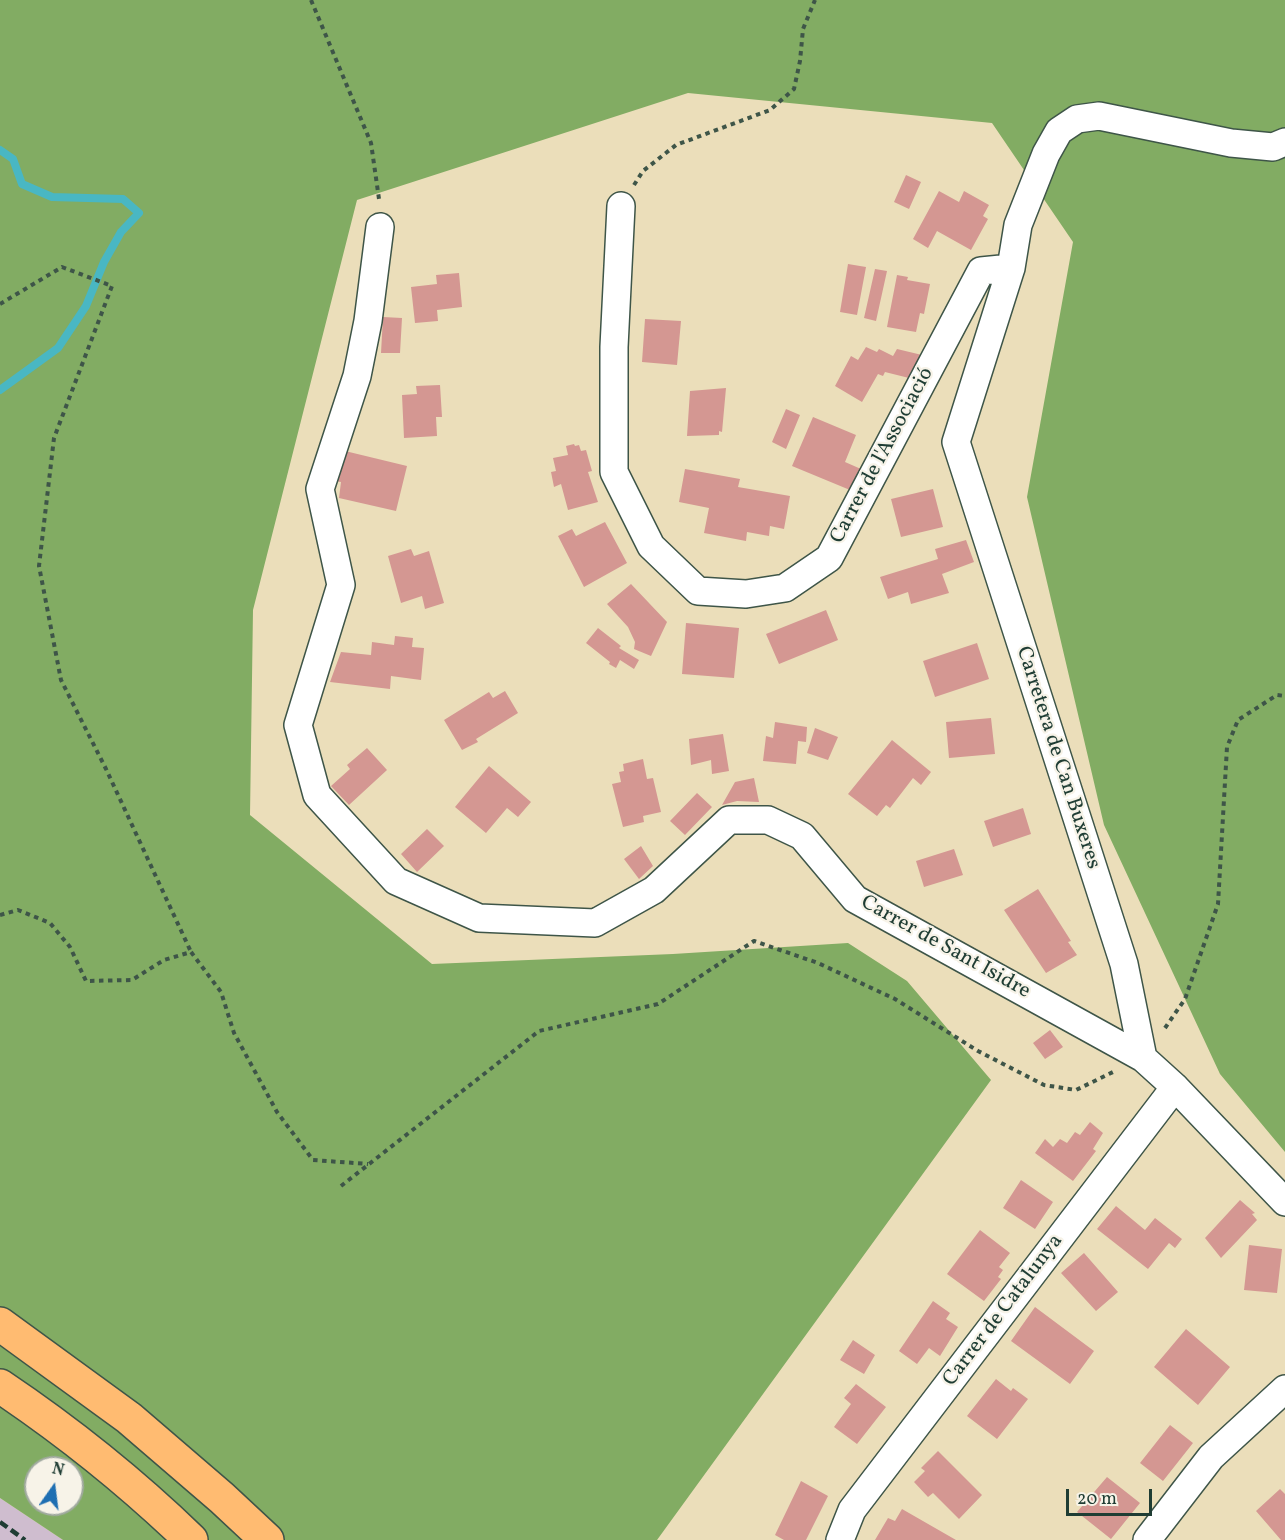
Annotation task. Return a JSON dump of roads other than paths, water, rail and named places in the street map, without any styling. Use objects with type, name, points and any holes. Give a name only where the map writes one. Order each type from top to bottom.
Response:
[{"type":"highway","points":[[0,1324],[129,1418],[267,1540]]},
{"type":"highway","points":[[0,1386],[120,1477],[191,1540]]},
{"type":"street","name":"Carretera de Can Buxeres","points":[[1143,1058],[1124,964],[956,442],[1011,268],[1018,225],[1046,154],[1059,131],[1077,119],[1099,116],[1232,143],[1273,147],[1285,142]]},
{"type":"street","name":"Carrer de l'Associació","points":[[621,206],[614,347],[614,472],[651,546],[698,591],[746,594],[785,588],[829,558],[981,271],[1011,268]]},
{"type":"street","name":"Carrer de Sant Isidre","points":[[380,227],[368,321],[357,376],[320,489],[341,585],[298,725],[317,795],[396,881],[479,918],[595,923],[654,890],[729,820],[768,820],[802,836],[855,899],[1143,1058]]},
{"type":"street","points":[[1143,1058],[1175,1087],[1285,1202]]},
{"type":"street","name":"Carrer de Catalunya","points":[[840,1540],[852,1510],[1175,1087]]},
{"type":"street","points":[[1147,1540],[1211,1457],[1285,1389]]},
{"type":"waterway","points":[[0,150],[13,159],[22,184],[52,197],[123,199],[139,213],[121,232],[104,262],[86,306],[58,348],[0,390]]},
{"type":"railway","points":[[0,1522],[25,1540]]}]
